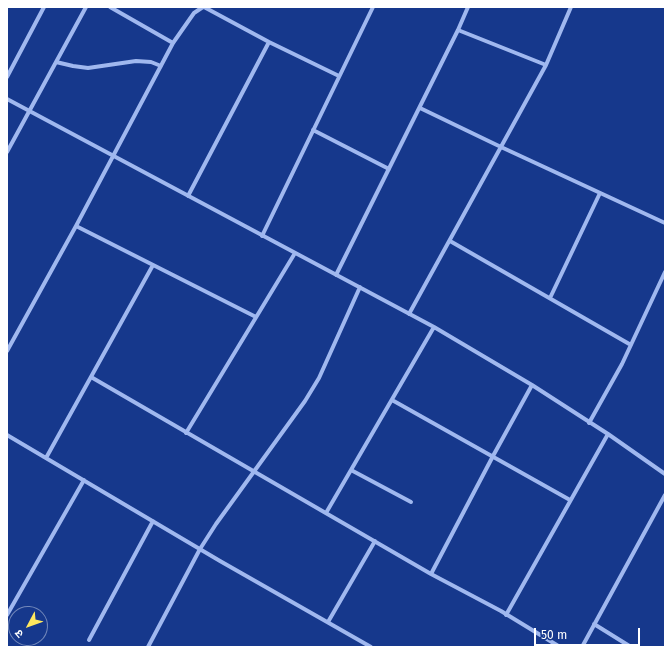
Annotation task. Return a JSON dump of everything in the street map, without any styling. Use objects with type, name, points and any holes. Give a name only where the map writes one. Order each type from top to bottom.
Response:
[{"type":"street","points":[[7,77],[44,7]]},
{"type":"street","points":[[7,152],[86,7]]},
{"type":"street","points":[[110,7],[173,43]]},
{"type":"street","points":[[7,351],[114,156],[173,43],[194,13],[204,7],[269,42],[339,76]]},
{"type":"street","points":[[262,236],[373,7]]},
{"type":"street","points":[[336,275],[420,108],[468,7]]},
{"type":"street","points":[[409,314],[546,65],[571,7]]},
{"type":"street","points":[[458,30],[546,65]]},
{"type":"street","points":[[188,196],[269,42]]},
{"type":"street","points":[[56,62],[88,68],[136,61],[151,62],[161,66]]},
{"type":"street","points":[[7,99],[434,327],[532,385],[608,434],[665,474]]},
{"type":"street","points":[[420,108],[665,223]]},
{"type":"street","points":[[314,130],[389,169]]},
{"type":"street","points":[[550,298],[600,193]]},
{"type":"street","points":[[76,226],[256,316]]},
{"type":"street","points":[[450,241],[631,345]]},
{"type":"street","points":[[186,433],[294,253]]},
{"type":"street","points":[[46,458],[153,265]]},
{"type":"street","points":[[589,423],[622,364],[665,272]]},
{"type":"street","points":[[148,647],[200,549],[216,524],[306,401],[319,378],[360,287]]},
{"type":"street","points":[[326,513],[434,327]]},
{"type":"street","points":[[91,377],[560,647]]},
{"type":"street","points":[[431,574],[532,385]]},
{"type":"street","points":[[392,400],[570,500]]},
{"type":"street","points":[[506,615],[608,434]]},
{"type":"street","points":[[7,435],[200,549],[371,647]]},
{"type":"street","points":[[351,470],[411,502]]},
{"type":"street","points":[[7,615],[84,480]]},
{"type":"street","points":[[582,647],[665,495]]},
{"type":"street","points":[[89,640],[153,521]]},
{"type":"street","points":[[328,622],[375,541]]},
{"type":"street","points":[[594,624],[631,647]]}]
